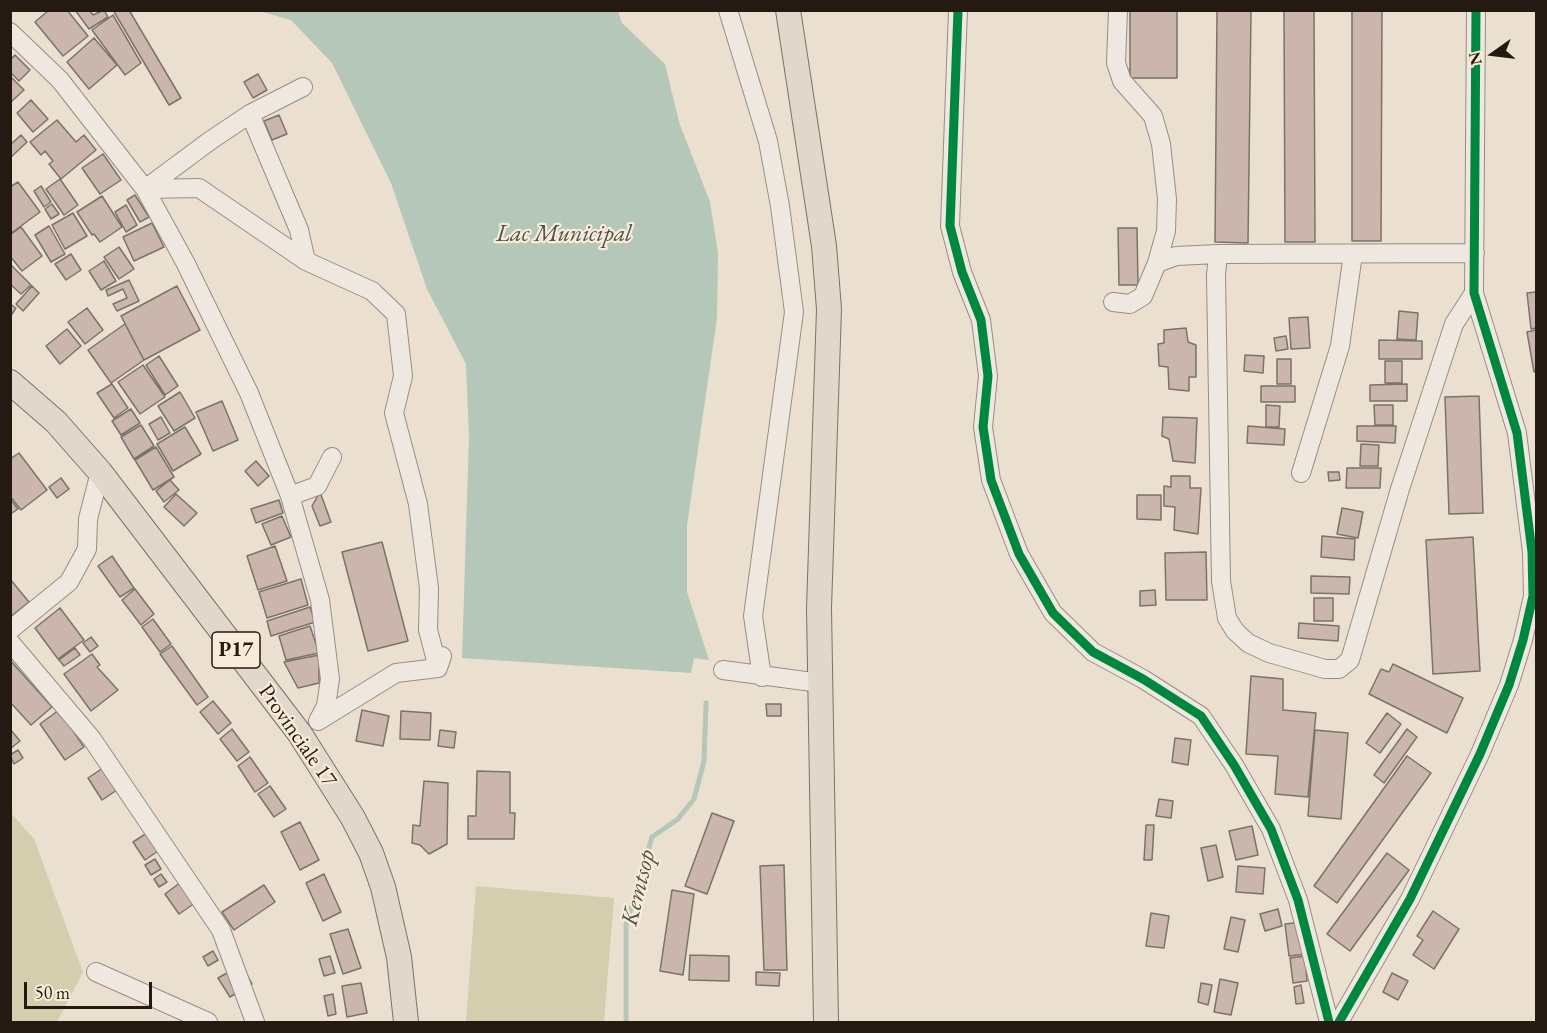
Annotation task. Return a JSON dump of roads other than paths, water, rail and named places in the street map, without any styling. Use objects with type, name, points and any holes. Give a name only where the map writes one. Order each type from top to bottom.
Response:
[{"type":"main road","points":[[788,10],[824,246],[829,309],[819,608],[826,1023]]},
{"type":"main road","name":"Provinciale 17","points":[[10,382],[56,422],[100,472],[309,728],[371,853],[383,886],[393,927],[406,1023]]},
{"type":"street","points":[[728,10],[768,141],[780,206],[794,312],[753,615],[762,677]]},
{"type":"street","points":[[958,10],[950,226],[962,272],[981,320],[988,376],[983,427],[991,480],[1019,554],[1053,613],[1093,652],[1143,679],[1202,716],[1234,765],[1271,829],[1298,900],[1329,1023]]},
{"type":"street","points":[[1113,302],[1130,304],[1143,296],[1157,263],[1166,231],[1167,199],[1161,144],[1153,116],[1122,81],[1116,63],[1118,10]]},
{"type":"street","points":[[1339,1023],[1410,899],[1480,754],[1509,685],[1523,640],[1533,596],[1532,552],[1517,433],[1474,293],[1476,10]]},
{"type":"street","points":[[10,32],[60,80],[145,189],[185,262],[249,393],[290,496],[316,581],[324,622],[330,679],[326,706],[309,728]]},
{"type":"street","points":[[145,189],[250,114],[303,87]]},
{"type":"street","points":[[250,114],[299,230],[306,261]]},
{"type":"street","points":[[145,189],[199,188],[306,261],[372,291],[396,314],[403,376],[394,412],[418,504],[429,588],[428,630],[441,660],[396,673],[309,728]]},
{"type":"street","points":[[1157,263],[1176,256],[1218,254],[1475,253]]},
{"type":"street","points":[[1218,254],[1216,275],[1220,570],[1227,618],[1235,631],[1248,642],[1269,653],[1325,669],[1339,669],[1350,660],[1400,489],[1454,324],[1474,293]]},
{"type":"street","points":[[1300,473],[1340,346],[1353,254]]},
{"type":"street","points":[[290,496],[317,486],[332,457]]},
{"type":"street","points":[[10,630],[69,582],[87,549],[88,519],[100,472]]},
{"type":"street","points":[[10,642],[92,739],[221,930],[255,1023]]},
{"type":"street","points":[[723,670],[820,683]]},
{"type":"street","points":[[96,972],[208,1023]]},
{"type":"water","name":"Lac Municipal","points":[[259,11],[618,11],[622,23],[665,64],[679,122],[710,202],[718,253],[717,318],[687,525],[687,592],[709,660],[694,658],[691,673],[462,658],[469,437],[466,364],[427,289],[391,183],[332,63],[291,20]]},
{"type":"waterway","name":"Kemtsop","points":[[626,1022],[626,925],[652,837],[678,819],[694,799],[704,761],[706,703]]}]
